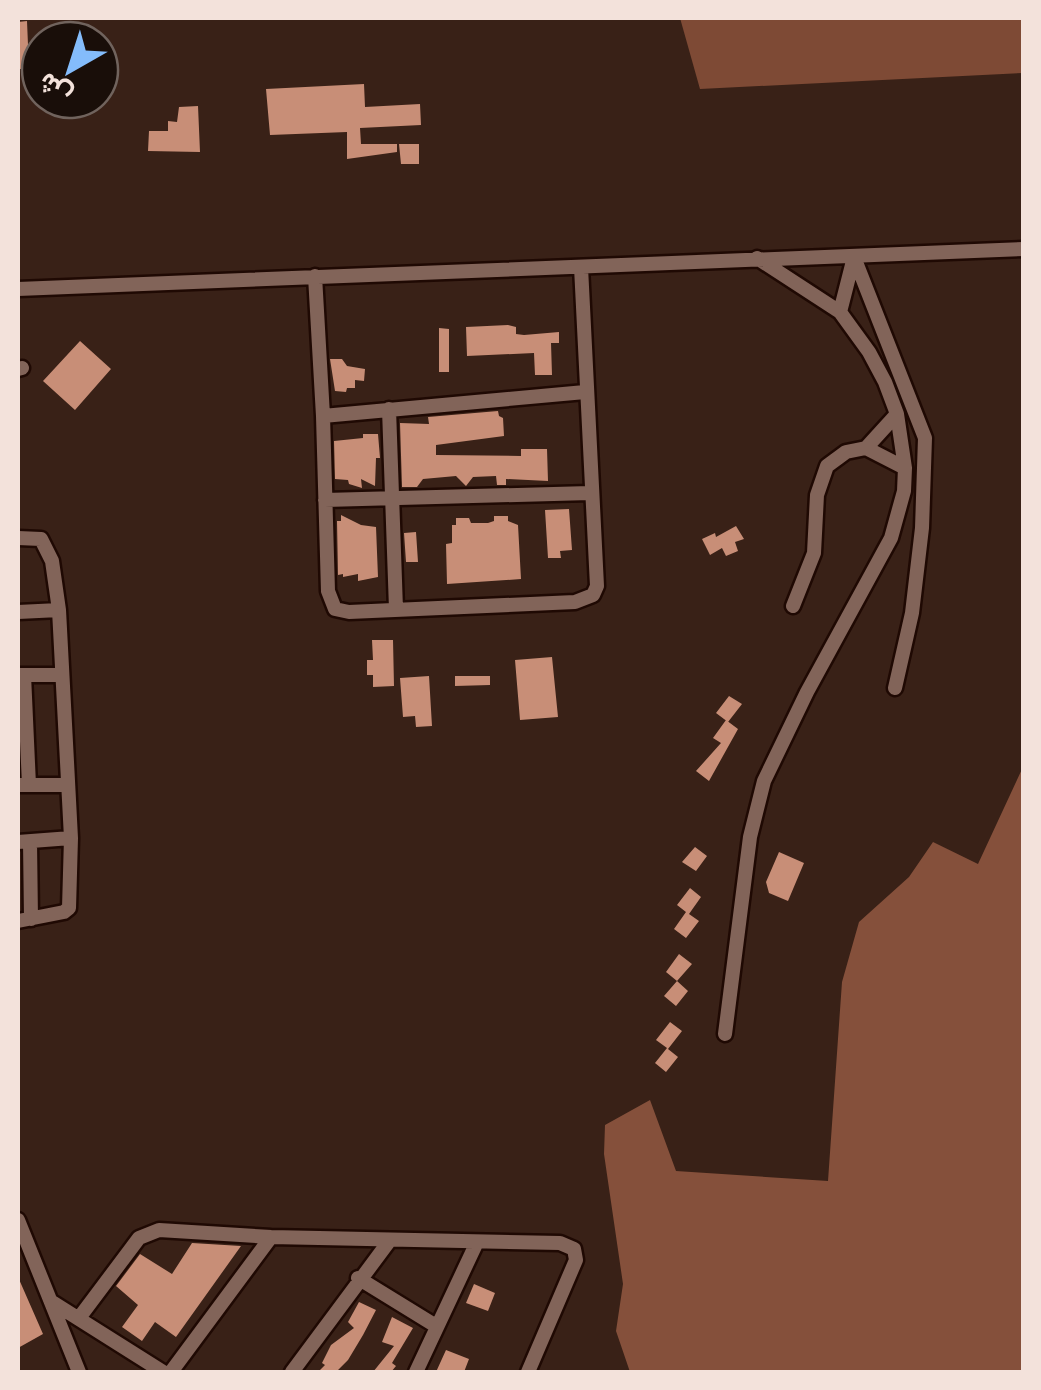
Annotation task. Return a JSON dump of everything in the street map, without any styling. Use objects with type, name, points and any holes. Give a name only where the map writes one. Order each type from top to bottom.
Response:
[{"type":"street","points":[[18,288],[1024,248]]},
{"type":"street","points":[[840,312],[854,256]]},
{"type":"street","points":[[854,256],[925,438],[916,579],[895,688]]},
{"type":"street","points":[[725,1034],[756,806],[780,746],[891,538],[900,516],[905,468],[896,414],[869,352],[840,312],[756,258]]},
{"type":"street","points":[[314,276],[331,605],[349,612],[589,598],[597,586],[582,267]]},
{"type":"street","points":[[323,416],[585,392]]},
{"type":"street","points":[[389,409],[396,609]]},
{"type":"street","points":[[793,606],[814,552],[820,479],[833,459],[866,448],[896,414]]},
{"type":"street","points":[[866,448],[905,468]]},
{"type":"street","points":[[324,500],[590,493]]},
{"type":"street","points":[[18,538],[35,537],[45,544],[52,561],[59,610],[71,838],[69,908],[24,920],[24,842],[71,838]]},
{"type":"street","points":[[18,612],[59,610]]},
{"type":"street","points":[[62,675],[21,675],[23,785],[68,786]]},
{"type":"street","points":[[18,1220],[79,1372]]},
{"type":"street","points":[[79,1318],[133,1245],[147,1232],[159,1230],[271,1237],[560,1243],[576,1252],[572,1272],[528,1372]]},
{"type":"street","points":[[52,1302],[167,1372],[271,1237]]},
{"type":"street","points":[[292,1372],[358,1278],[390,1240]]},
{"type":"street","points":[[416,1372],[476,1242]]},
{"type":"street","points":[[18,1268],[34,1260]]},
{"type":"street","points":[[358,1278],[436,1326]]},
{"type":"shaded area","points":[[680,18],[1023,18],[1023,73],[700,89]]},
{"type":"shaded area","points":[[1023,767],[1023,1372],[630,1372],[616,1331],[623,1284],[604,1154],[605,1125],[650,1100],[676,1171],[828,1181],[842,982],[859,922],[909,877],[933,842],[978,864]]},
{"type":"building","points":[[20,22],[20,69],[18,69]]},
{"type":"building","points":[[364,84],[365,107],[420,104],[421,125],[360,128],[361,144],[397,144],[397,152],[347,159],[347,132],[270,135],[266,89]]},
{"type":"building","points":[[198,106],[200,152],[148,151],[149,131],[168,131],[168,121],[177,122],[179,107]]},
{"type":"building","points":[[399,144],[419,144],[419,164],[401,164]]},
{"type":"building","points":[[466,327],[516,327],[516,334],[559,332],[559,343],[551,343],[552,375],[535,375],[534,353],[467,356]]},
{"type":"building","points":[[439,328],[449,329],[449,372],[439,372]]},
{"type":"building","points":[[80,341],[111,369],[75,410],[43,381]]},
{"type":"building","points":[[330,359],[342,359],[347,366],[365,369],[364,381],[355,380],[355,388],[347,388],[346,392],[335,391]]},
{"type":"building","points":[[498,411],[503,418],[504,436],[436,445],[436,455],[521,456],[521,449],[547,449],[548,481],[506,479],[506,485],[497,485],[496,476],[473,477],[466,486],[456,476],[423,479],[417,487],[402,487],[400,423],[429,424],[428,417]]},
{"type":"building","points":[[363,434],[378,434],[380,458],[376,458],[375,486],[361,479],[362,488],[348,480],[335,479],[334,441],[363,438]]},
{"type":"building","points":[[569,509],[572,550],[560,551],[561,558],[548,558],[545,510]]},
{"type":"building","points":[[341,515],[376,527],[378,577],[358,581],[358,574],[338,575],[337,521],[341,521]]},
{"type":"building","points":[[494,516],[508,516],[508,521],[518,525],[521,579],[447,584],[446,544],[452,543],[456,518],[488,523],[494,521]]},
{"type":"building","points":[[736,526],[744,539],[735,542],[738,551],[726,556],[722,548],[710,555],[702,539],[715,533],[716,537]]},
{"type":"building","points":[[416,532],[418,562],[406,562],[404,533]]},
{"type":"building","points":[[372,640],[393,640],[394,686],[373,687],[373,675],[367,675],[367,660],[373,660]]},
{"type":"building","points":[[552,657],[558,717],[520,720],[515,660]]},
{"type":"building","points":[[429,676],[432,726],[416,727],[415,716],[403,717],[400,678]]},
{"type":"building","points":[[455,676],[490,676],[490,685],[455,686]]},
{"type":"building","points":[[729,696],[742,704],[728,722],[716,713]]},
{"type":"building","points":[[726,720],[738,729],[709,781],[696,771],[721,743],[713,738]]},
{"type":"building","points":[[695,847],[707,856],[696,871],[682,862]]},
{"type":"building","points":[[779,852],[804,863],[788,901],[769,893],[766,882]]},
{"type":"building","points":[[690,888],[701,897],[689,914],[699,921],[686,938],[674,929],[686,912],[677,905]]},
{"type":"building","points":[[679,954],[692,964],[677,981],[666,972]]},
{"type":"building","points":[[677,981],[688,991],[676,1006],[664,996]]},
{"type":"building","points":[[670,1022],[682,1031],[668,1049],[678,1057],[666,1072],[655,1063],[667,1048],[656,1040]]},
{"type":"building","points":[[192,1243],[241,1246],[176,1337],[155,1322],[142,1341],[122,1327],[138,1305],[116,1286],[140,1254],[172,1274]]},
{"type":"building","points":[[18,1277],[43,1334],[18,1348]]},
{"type":"building","points":[[474,1284],[495,1293],[488,1311],[466,1303]]},
{"type":"building","points":[[359,1302],[376,1310],[363,1335],[336,1372],[318,1372],[325,1365],[322,1363],[331,1345],[354,1328],[348,1322]]},
{"type":"building","points":[[392,1317],[413,1328],[392,1363],[396,1366],[391,1372],[373,1372],[394,1346],[382,1342]]},
{"type":"building","points":[[446,1350],[469,1359],[464,1372],[436,1372]]}]
